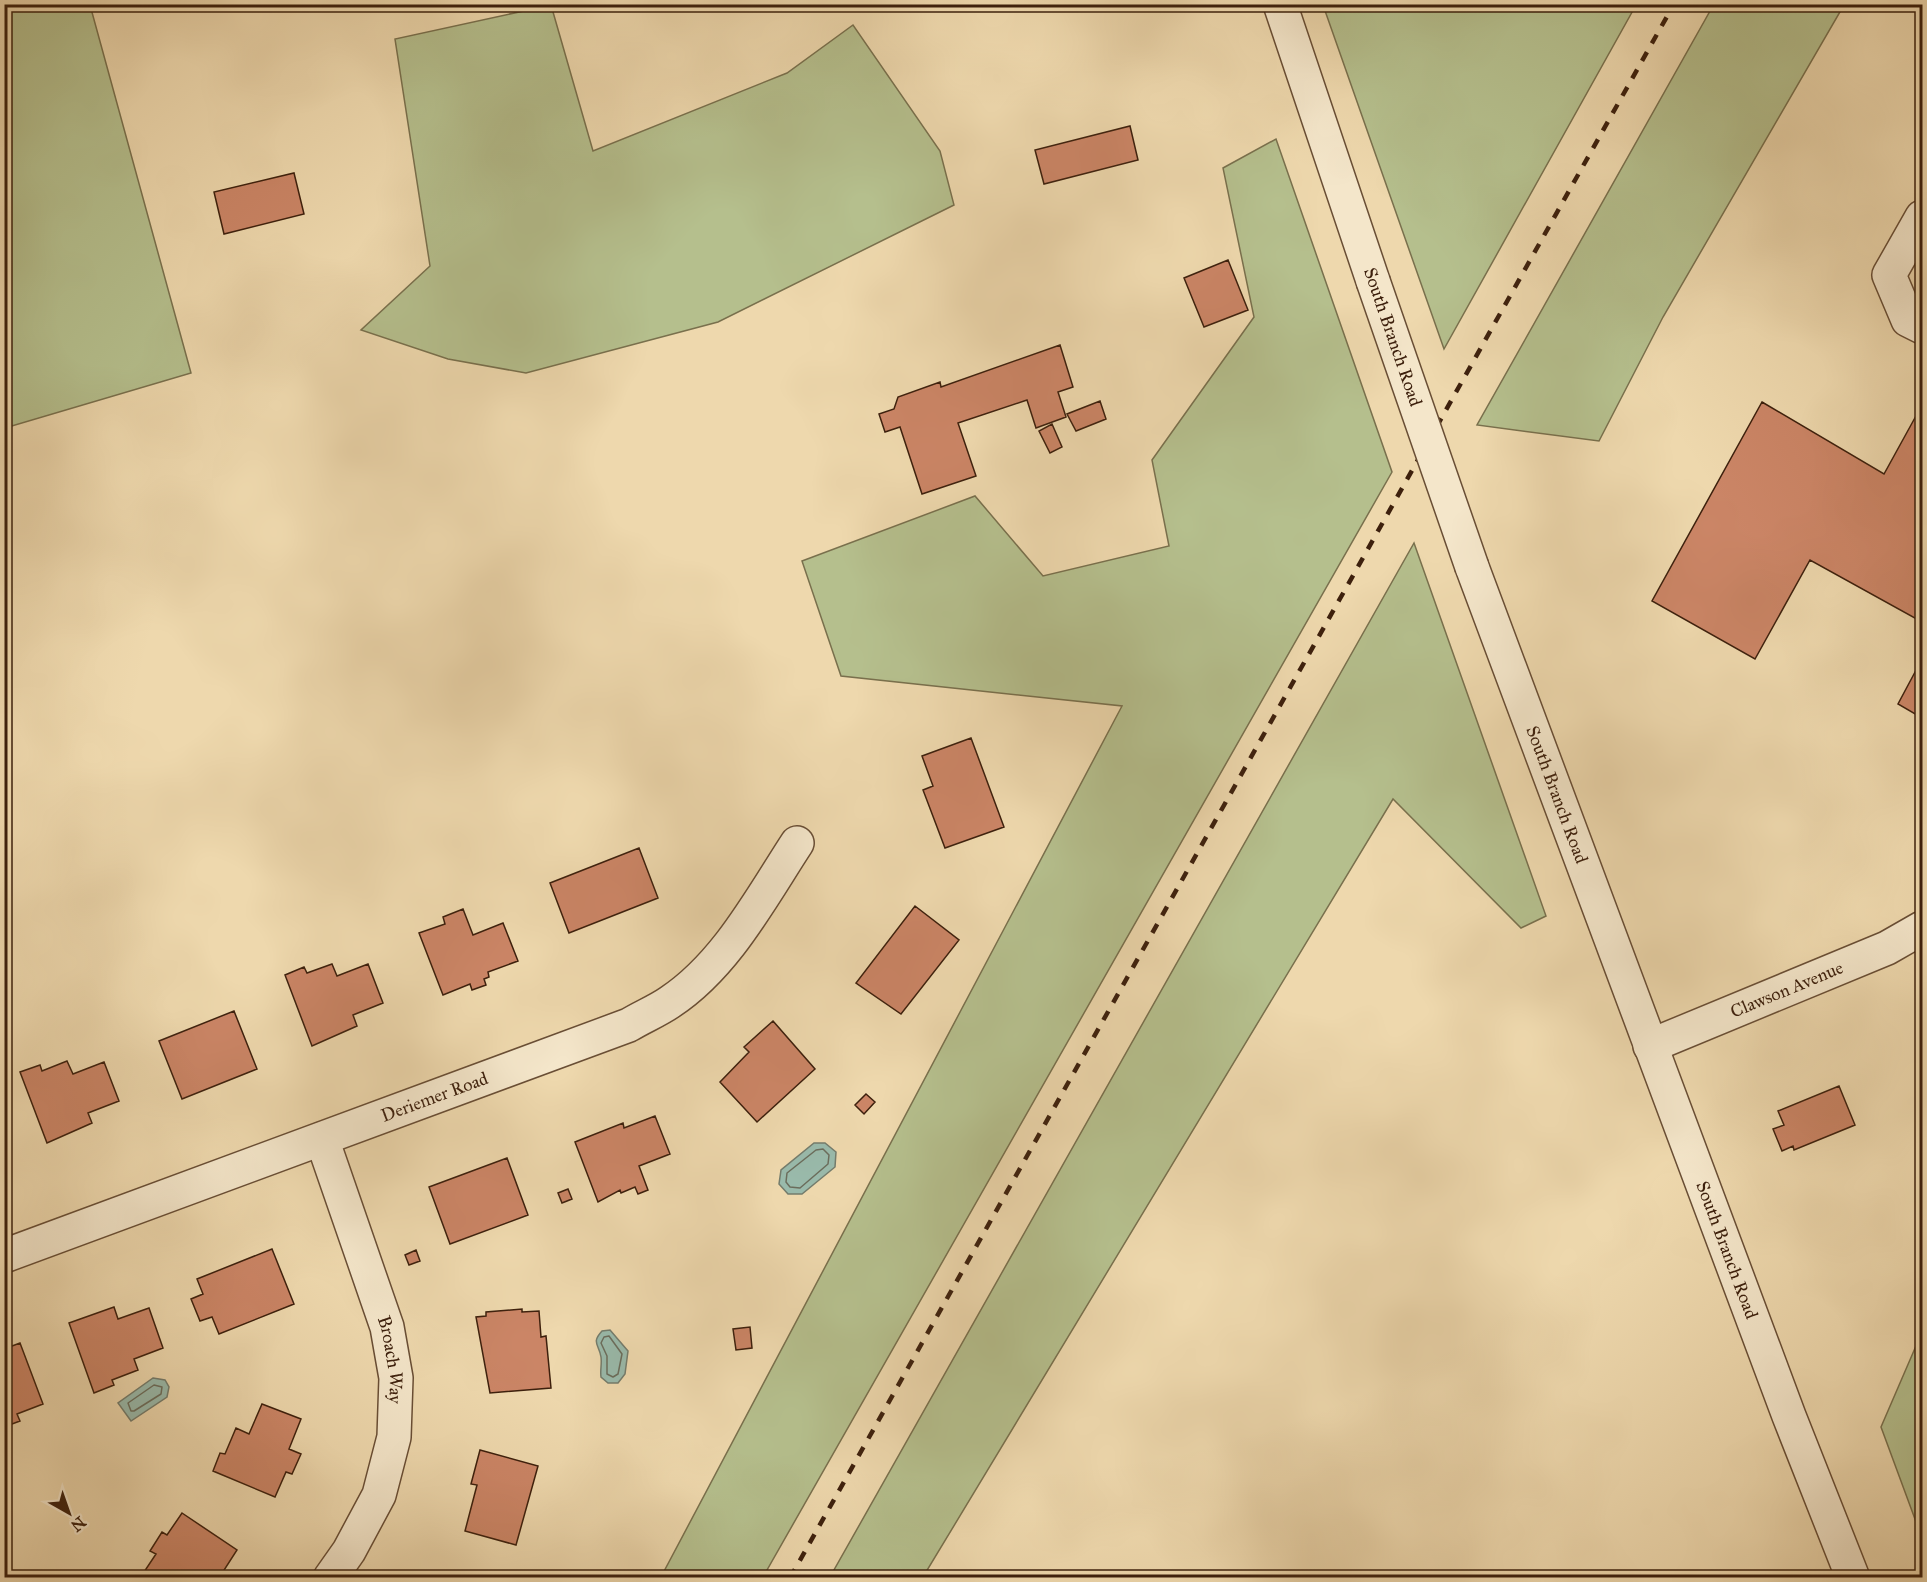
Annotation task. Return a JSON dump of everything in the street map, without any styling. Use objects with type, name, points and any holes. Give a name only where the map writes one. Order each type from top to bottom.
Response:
[{"type":"street","name":"South Branch Road","points":[[1280,4],[1472,567],[1789,1416],[1853,1578]]},
{"type":"street","points":[[1923,217],[1889,275],[1908,320],[1923,327]]},
{"type":"street","name":"Deriemer Road","points":[[4,1256],[629,1025],[671,1002],[708,969],[742,927],[797,843]]},
{"type":"street","name":"Clawson Avenue","points":[[1650,1046],[1887,948],[1923,928]]},
{"type":"street","name":"Broach Way","points":[[322,1139],[387,1327],[396,1378],[394,1437],[379,1495],[349,1551],[330,1578]]},
{"type":"green space","points":[[5,4],[90,5],[191,373],[5,428]]},
{"type":"green space","points":[[1714,4],[1844,5],[1663,317],[1599,441],[1477,425]]},
{"type":"green space","points":[[551,5],[593,151],[787,73],[853,25],[940,151],[954,205],[718,322],[526,373],[448,359],[361,330],[430,266],[395,39]]},
{"type":"green space","points":[[1323,5],[1636,5],[1444,349]]},
{"type":"green space","points":[[1276,139],[1392,472],[763,1577],[661,1577],[1122,706],[841,676],[802,561],[975,496],[1043,576],[1169,546],[1152,460],[1254,317],[1223,168]]},
{"type":"green space","points":[[1414,543],[1546,916],[1521,928],[1393,799],[923,1577],[830,1577]]},
{"type":"green space","points":[[1922,1332],[1922,1538],[1881,1427]]},
{"type":"water","points":[[814,1143],[825,1143],[836,1152],[835,1167],[802,1194],[788,1194],[779,1184],[781,1170]]},
{"type":"water","points":[[610,1330],[628,1351],[625,1374],[618,1383],[608,1383],[601,1377],[601,1357],[596,1341],[602,1331]]},
{"type":"water","points":[[153,1378],[165,1380],[169,1387],[167,1397],[131,1421],[118,1403]]},
{"type":"building","points":[[1130,126],[1138,160],[1044,184],[1035,150]]},
{"type":"building","points":[[294,173],[304,214],[224,234],[214,192]]},
{"type":"building","points":[[1228,260],[1248,310],[1204,327],[1184,278]]},
{"type":"building","points":[[1060,345],[1073,387],[1058,392],[1066,417],[1036,428],[1027,400],[958,423],[976,476],[922,494],[900,427],[885,432],[879,414],[894,409],[898,397],[940,382],[941,387]]},
{"type":"building","points":[[1100,401],[1106,419],[1076,431],[1067,414]]},
{"type":"building","points":[[1762,402],[1884,474],[1922,405],[1922,622],[1810,560],[1755,659],[1652,601]]},
{"type":"building","points":[[1052,424],[1062,447],[1050,453],[1039,431]]},
{"type":"building","points":[[1922,659],[1922,718],[1898,704]]},
{"type":"building","points":[[971,738],[1004,827],[945,848],[923,790],[933,786],[922,756]]},
{"type":"building","points":[[639,848],[658,898],[569,933],[550,883]]},
{"type":"building","points":[[915,906],[959,940],[901,1014],[856,983]]},
{"type":"building","points":[[463,909],[473,935],[503,923],[518,961],[488,972],[489,977],[484,979],[486,985],[472,990],[470,984],[443,995],[419,933],[445,924],[443,917]]},
{"type":"building","points":[[332,964],[337,976],[368,964],[383,1003],[353,1015],[357,1026],[312,1046],[285,975],[304,967],[307,973]]},
{"type":"building","points":[[234,1011],[257,1069],[182,1099],[159,1041]]},
{"type":"building","points":[[773,1021],[815,1069],[757,1122],[720,1082],[749,1052],[744,1047]]},
{"type":"building","points":[[67,1061],[73,1074],[104,1062],[119,1101],[88,1113],[92,1123],[47,1143],[20,1072],[40,1065],[42,1071]]},
{"type":"building","points":[[1839,1086],[1855,1125],[1794,1150],[1793,1146],[1782,1151],[1773,1129],[1784,1125],[1778,1111]]},
{"type":"building","points":[[866,1094],[875,1102],[864,1114],[855,1105]]},
{"type":"building","points":[[655,1116],[670,1154],[639,1166],[648,1190],[638,1194],[635,1187],[621,1193],[620,1190],[598,1202],[575,1142],[623,1123],[624,1128]]},
{"type":"building","points":[[507,1158],[528,1215],[450,1244],[429,1187]]},
{"type":"building","points":[[568,1189],[572,1199],[562,1203],[558,1193]]},
{"type":"building","points":[[272,1249],[294,1304],[219,1334],[212,1317],[200,1321],[191,1299],[203,1294],[197,1279]]},
{"type":"building","points":[[416,1250],[420,1261],[409,1265],[405,1255]]},
{"type":"building","points":[[114,1307],[118,1319],[149,1308],[163,1348],[134,1359],[138,1370],[112,1380],[114,1385],[94,1393],[69,1323]]},
{"type":"building","points":[[522,1309],[522,1312],[539,1311],[541,1337],[546,1336],[551,1388],[490,1393],[476,1317],[486,1316],[486,1312]]},
{"type":"building","points":[[750,1327],[752,1348],[736,1350],[733,1329]]},
{"type":"building","points":[[20,1343],[43,1404],[17,1414],[20,1421],[4,1427],[4,1349]]},
{"type":"building","points":[[262,1404],[301,1419],[289,1449],[301,1454],[292,1474],[286,1472],[275,1497],[213,1471],[220,1453],[225,1454],[236,1428],[249,1434]]},
{"type":"building","points":[[480,1450],[538,1466],[516,1545],[465,1531],[477,1485],[471,1484]]},
{"type":"building","points":[[182,1513],[237,1550],[219,1578],[140,1578],[156,1554],[150,1551],[162,1532],[167,1535]]},
{"type":"railway","points":[[790,1578],[1674,4]]}]
